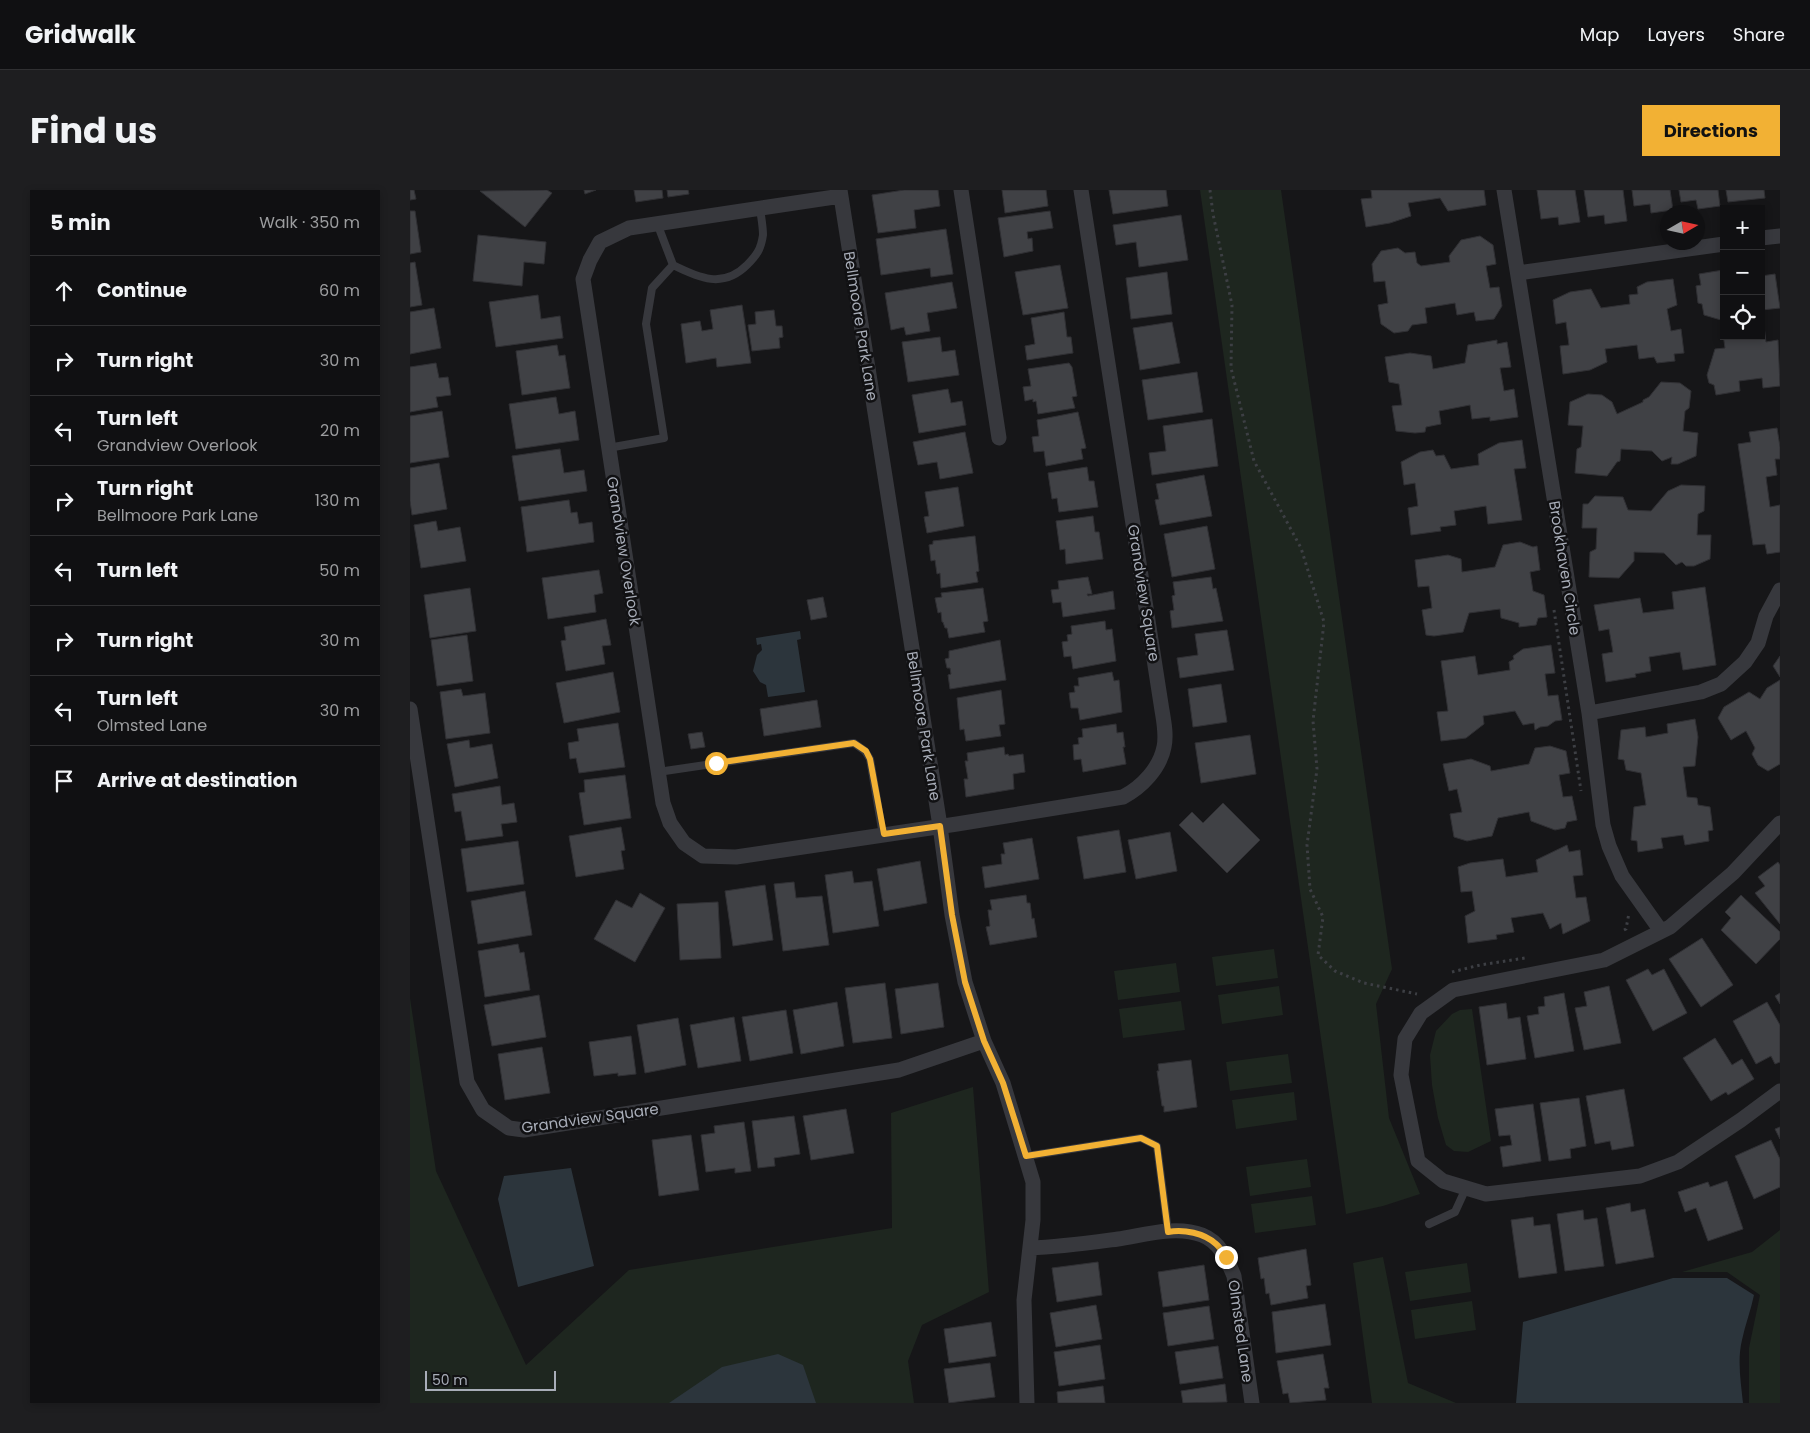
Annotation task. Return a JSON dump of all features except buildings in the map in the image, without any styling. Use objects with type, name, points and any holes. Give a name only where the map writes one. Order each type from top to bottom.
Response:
[{"type":"street","points":[[961,190],[999,438]]},
{"type":"street","name":"Grandview Square","points":[[940,826],[1123,796],[1137,788],[1149,776],[1157,765],[1164,748],[1165,736],[1161,704],[1081,190]]},
{"type":"street","name":"Brookhaven Circle","points":[[1504,190],[1589,713],[1603,825],[1609,846],[1622,876],[1661,931]]},
{"type":"street","name":"Bellmoore Park Lane","points":[[840,193],[940,826],[952,915],[965,982],[984,1041],[1003,1083],[1033,1182],[1033,1220],[1024,1300],[1027,1403]]},
{"type":"street","name":"Grandview Overlook","points":[[840,193],[760,208],[629,228],[600,242],[582,280],[658,772],[663,803],[670,823],[684,843],[703,856],[736,857],[940,826]]},
{"type":"street","points":[[1765,238],[1780,236]]},
{"type":"street","points":[[1518,273],[1720,245]]},
{"type":"street","points":[[1589,713],[1701,692],[1721,684],[1745,662],[1758,643],[1766,616],[1780,590]]},
{"type":"street","name":"Grandview Square","points":[[410,709],[467,1082],[483,1110],[509,1128],[524,1130],[899,1070],[984,1041]]},
{"type":"street","points":[[1780,823],[1733,873],[1670,927],[1604,960],[1453,990],[1421,1013],[1405,1040],[1402,1075],[1418,1161],[1443,1181],[1486,1194],[1640,1176],[1678,1162],[1741,1120],[1780,1091]]},
{"type":"street","name":"Olmsted Lane","points":[[1030,1248],[1063,1247],[1176,1230],[1202,1235],[1216,1244],[1226,1257],[1234,1276],[1252,1403]]},
{"type":"lane","points":[[657,223],[673,265],[696,277],[716,280],[731,277],[743,269],[758,253],[763,234],[760,208]]},
{"type":"lane","points":[[608,448],[664,438],[646,324],[652,288],[673,265]]},
{"type":"lane","points":[[658,772],[854,743],[866,751],[870,759],[884,834]]},
{"type":"lane","points":[[1026,1156],[1141,1138],[1157,1146],[1168,1232]]},
{"type":"lane","points":[[1429,1224],[1455,1212],[1466,1188]]},
{"type":"path","points":[[1210,190],[1213,214],[1232,305],[1231,368],[1254,461],[1301,548],[1324,622],[1313,722],[1317,769],[1307,845],[1310,889],[1323,917],[1318,955],[1335,971],[1356,980],[1417,994]]},
{"type":"path","points":[[1553,603],[1582,800]]},
{"type":"path","points":[[1621,932],[1626,929],[1629,919],[1629,908]]},
{"type":"path","points":[[1446,975],[1480,965],[1527,957]]},
{"type":"path","points":[[1412,1002],[1417,994],[1424,989]]},
{"type":"shaded area","points":[[1200,190],[1281,190],[1392,969],[1376,1004],[1389,1118],[1420,1194],[1383,1206],[1346,1214]]},
{"type":"shaded area","points":[[800,631],[801,639],[797,640],[805,692],[768,697],[766,685],[760,682],[753,671],[757,655],[762,650],[761,644],[757,645],[756,638]]},
{"type":"shaded area","points":[[1274,949],[1278,978],[1216,986],[1212,957]]},
{"type":"shaded area","points":[[1176,963],[1180,992],[1118,1000],[1114,971]]},
{"type":"shaded area","points":[[1279,986],[1283,1015],[1222,1024],[1218,995]]},
{"type":"shaded area","points":[[410,998],[436,1171],[526,1365],[629,1270],[892,1228],[891,1113],[973,1087],[989,1292],[922,1325],[908,1361],[914,1403],[410,1403]]},
{"type":"shaded area","points":[[1181,1001],[1185,1030],[1123,1038],[1119,1009]]},
{"type":"shaded area","points":[[1472,1009],[1491,1141],[1468,1152],[1454,1151],[1446,1145],[1438,1118],[1432,1085],[1430,1055],[1436,1031],[1452,1014],[1460,1010]]},
{"type":"shaded area","points":[[1288,1054],[1292,1083],[1230,1091],[1226,1062]]},
{"type":"shaded area","points":[[1294,1092],[1297,1120],[1236,1129],[1232,1100]]},
{"type":"shaded area","points":[[1307,1159],[1311,1187],[1250,1196],[1246,1167]]},
{"type":"shaded area","points":[[571,1168],[594,1266],[518,1287],[498,1199],[504,1176]]},
{"type":"shaded area","points":[[1312,1196],[1316,1225],[1255,1233],[1251,1204]]},
{"type":"shaded area","points":[[1780,1230],[1780,1403],[1749,1403],[1749,1348],[1760,1295],[1727,1272],[1682,1272],[1752,1252]]},
{"type":"shaded area","points":[[1383,1257],[1408,1383],[1456,1403],[1372,1403],[1353,1263]]},
{"type":"shaded area","points":[[1467,1263],[1471,1292],[1410,1301],[1405,1272]]},
{"type":"shaded area","points":[[1673,1278],[1727,1278],[1754,1295],[1743,1334],[1740,1355],[1743,1403],[1516,1403],[1523,1322]]},
{"type":"shaded area","points":[[1472,1301],[1476,1330],[1415,1339],[1411,1310]]},
{"type":"shaded area","points":[[778,1354],[803,1365],[816,1403],[669,1403],[722,1367]]},
{"type":"route","points":[[716,763],[854,743],[866,751],[870,759],[884,834],[940,826],[952,915],[965,982],[984,1041],[1003,1083],[1026,1156],[1141,1138],[1157,1146],[1168,1232],[1176,1230],[1202,1235],[1216,1244],[1226,1257]]}]
